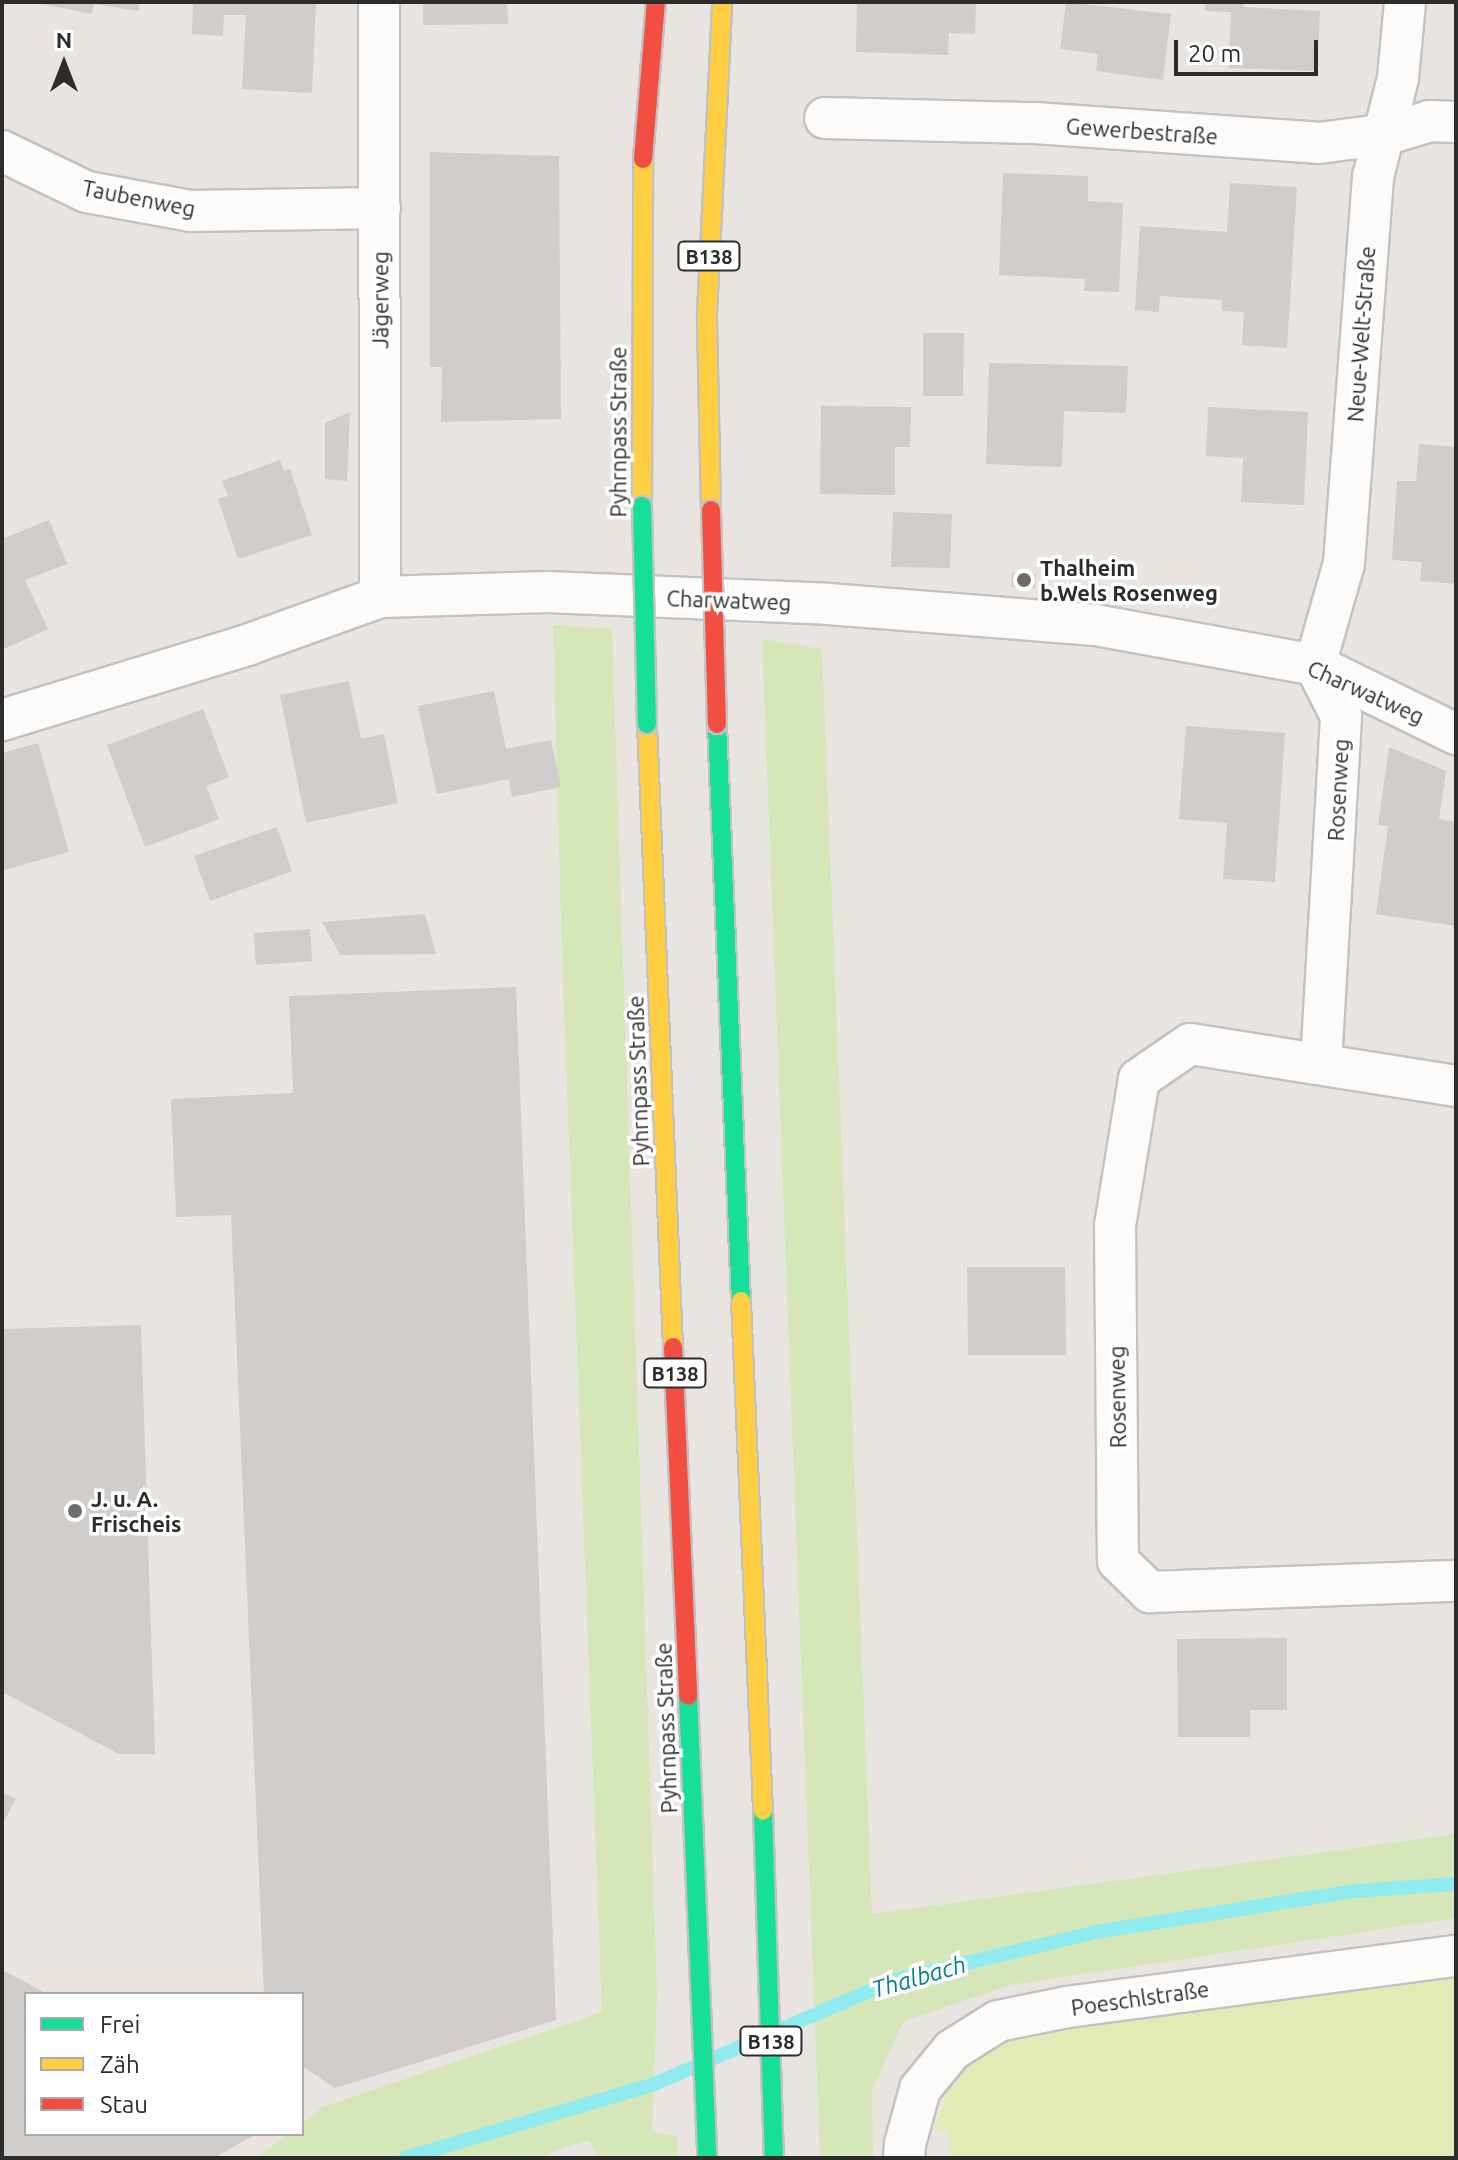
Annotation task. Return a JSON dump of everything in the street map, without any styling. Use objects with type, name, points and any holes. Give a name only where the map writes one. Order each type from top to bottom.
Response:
[{"type":"main road","name":"Pyhrnpass Straße","points":[[656,2],[641,183],[642,506],[647,724],[707,2154]]},
{"type":"main road","name":"B138","points":[[722,2],[707,314],[711,510],[717,724],[769,1961],[774,2158]]},
{"type":"street","name":"Jägerweg","points":[[379,2],[380,597]]},
{"type":"street","name":"Neue-Welt-Straße","points":[[1315,665],[1344,563],[1373,177],[1387,134],[1398,78],[1405,2]]},
{"type":"street","name":"Gewerbestraße","points":[[825,118],[1035,123],[1319,143],[1387,134],[1430,121],[1456,122]]},
{"type":"street","name":"Taubenweg","points":[[2,151],[87,192],[191,211],[380,208]]},
{"type":"street","name":"Charwatweg","points":[[2,720],[247,645],[380,597],[547,592],[843,605],[1095,625],[1315,665],[1456,734]]},
{"type":"street","name":"Rosenweg","points":[[1315,665],[1341,716],[1321,1064]]},
{"type":"street","name":"Rosenweg","points":[[1456,1086],[1190,1044],[1139,1079],[1115,1225],[1118,1561],[1150,1592],[1456,1581]]},
{"type":"street","name":"Poeschlstraße","points":[[904,2158],[920,2089],[952,2050],[998,2021],[1067,2007],[1456,1956]]},
{"type":"green space","points":[[553,625],[612,629],[657,1994],[652,2132],[677,2136],[677,2158],[598,2158],[589,2140],[536,2158],[257,2158],[285,2136],[304,2136],[304,2121],[323,2107],[602,2012],[562,956]]},
{"type":"green space","points":[[762,639],[822,649],[872,1914],[1456,1834],[1456,1918],[1010,1985],[904,2021],[872,2090],[873,2158],[820,2158]]},
{"type":"green space","points":[[1456,1979],[1456,2158],[950,2158],[949,2131],[934,2129],[953,2078],[1004,2032],[1068,2019]]},
{"type":"building","points":[[33,2],[140,2],[138,11],[94,4],[92,14]]},
{"type":"building","points":[[193,2],[316,2],[312,93],[242,89],[246,15],[224,15],[223,36],[192,34]]},
{"type":"building","points":[[423,2],[507,2],[508,24],[423,25]]},
{"type":"building","points":[[857,2],[976,2],[975,34],[949,33],[948,55],[856,52]]},
{"type":"building","points":[[1066,2],[1171,14],[1163,80],[1096,71],[1098,54],[1060,49]]},
{"type":"building","points":[[1205,2],[1244,2],[1243,7],[1320,11],[1317,71],[1229,68],[1231,12],[1205,11]]},
{"type":"building","points":[[430,152],[559,156],[561,419],[441,422],[442,367],[430,367]]},
{"type":"building","points":[[1003,173],[1088,176],[1088,201],[1123,203],[1119,292],[1084,291],[1085,279],[999,275]]},
{"type":"building","points":[[1230,183],[1297,187],[1287,348],[1242,345],[1244,312],[1222,311],[1222,300],[1160,296],[1159,312],[1135,310],[1140,226],[1227,232]]},
{"type":"building","points":[[923,333],[964,333],[963,396],[923,396]]},
{"type":"building","points":[[989,363],[1128,366],[1126,413],[1064,411],[1062,467],[986,464]]},
{"type":"building","points":[[821,406],[911,407],[910,447],[895,447],[895,495],[820,494]]},
{"type":"building","points":[[1208,407],[1308,412],[1304,505],[1241,502],[1243,458],[1206,456]]},
{"type":"building","points":[[350,412],[347,481],[325,479],[325,423]]},
{"type":"building","points":[[1419,444],[1456,447],[1456,584],[1420,581],[1422,562],[1392,560],[1397,481],[1416,481]]},
{"type":"building","points":[[280,460],[284,471],[290,469],[312,535],[238,559],[218,499],[228,496],[222,481]]},
{"type":"building","points":[[893,512],[952,514],[950,568],[891,567]]},
{"type":"building","points":[[49,520],[67,564],[25,580],[48,629],[2,650],[2,539]]},
{"type":"building","name":"Thalheim b.Wels Rosenweg","points":[[1012,573],[1036,574],[1035,588],[1011,587]]},
{"type":"building","points":[[349,681],[361,739],[384,734],[398,803],[306,823],[280,695]]},
{"type":"building","points":[[494,691],[506,749],[551,740],[561,787],[512,797],[509,779],[437,794],[418,706]]},
{"type":"building","points":[[203,709],[229,777],[206,786],[219,819],[145,847],[107,745]]},
{"type":"building","points":[[1186,726],[1285,733],[1275,882],[1223,879],[1227,823],[1179,819]]},
{"type":"building","points":[[38,743],[69,852],[4,870],[2,753]]},
{"type":"building","points":[[1389,747],[1446,771],[1439,819],[1456,822],[1456,926],[1376,914],[1388,826],[1378,825]]},
{"type":"building","points":[[277,827],[292,871],[210,901],[194,856]]},
{"type":"building","points":[[425,914],[436,954],[340,955],[322,922]]},
{"type":"building","points":[[310,929],[312,961],[256,965],[254,933]]},
{"type":"building","points":[[516,987],[556,2020],[335,2088],[304,2067],[304,1992],[264,1992],[231,1215],[176,1217],[171,1099],[293,1093],[289,996]]},
{"type":"building","points":[[967,1267],[1065,1267],[1066,1355],[968,1355]]},
{"type":"building","name":"J. u. A. Frischeis","points":[[141,1325],[155,1754],[119,1754],[2,1692],[2,1329]]},
{"type":"building","points":[[1287,1638],[1287,1710],[1250,1710],[1250,1737],[1178,1737],[1177,1639]]},
{"type":"building","points":[[2,1792],[16,1799],[2,1825]]},
{"type":"building","points":[[2,1970],[44,1992],[24,1992],[24,2136],[252,2136],[214,2158],[2,2158]]},
{"type":"waterway","name":"Thalbach","points":[[405,2158],[652,2085],[895,1980],[1096,1932],[1356,1891],[1456,1884]]},
{"type":"traffic: fast","points":[[642,506],[647,724]]},
{"type":"traffic: fast","points":[[717,724],[741,1301]]},
{"type":"traffic: fast","points":[[688,1696],[707,2158]]},
{"type":"traffic: fast","points":[[763,1811],[774,2158]]},
{"type":"traffic: slow","points":[[711,510],[707,314],[722,2]]},
{"type":"traffic: slow","points":[[642,506],[643,159]]},
{"type":"traffic: slow","points":[[647,724],[673,1347]]},
{"type":"traffic: slow","points":[[741,1301],[763,1811]]},
{"type":"traffic: jam","points":[[643,159],[656,2]]},
{"type":"traffic: jam","points":[[711,510],[717,724]]},
{"type":"traffic: jam","points":[[673,1347],[688,1696]]},
{"type":"place","name":"Thalheim b.Wels Rosenweg","points":[[1024,580]]},
{"type":"place","name":"J. u. A. Frischeis","points":[[75,1511]]}]
